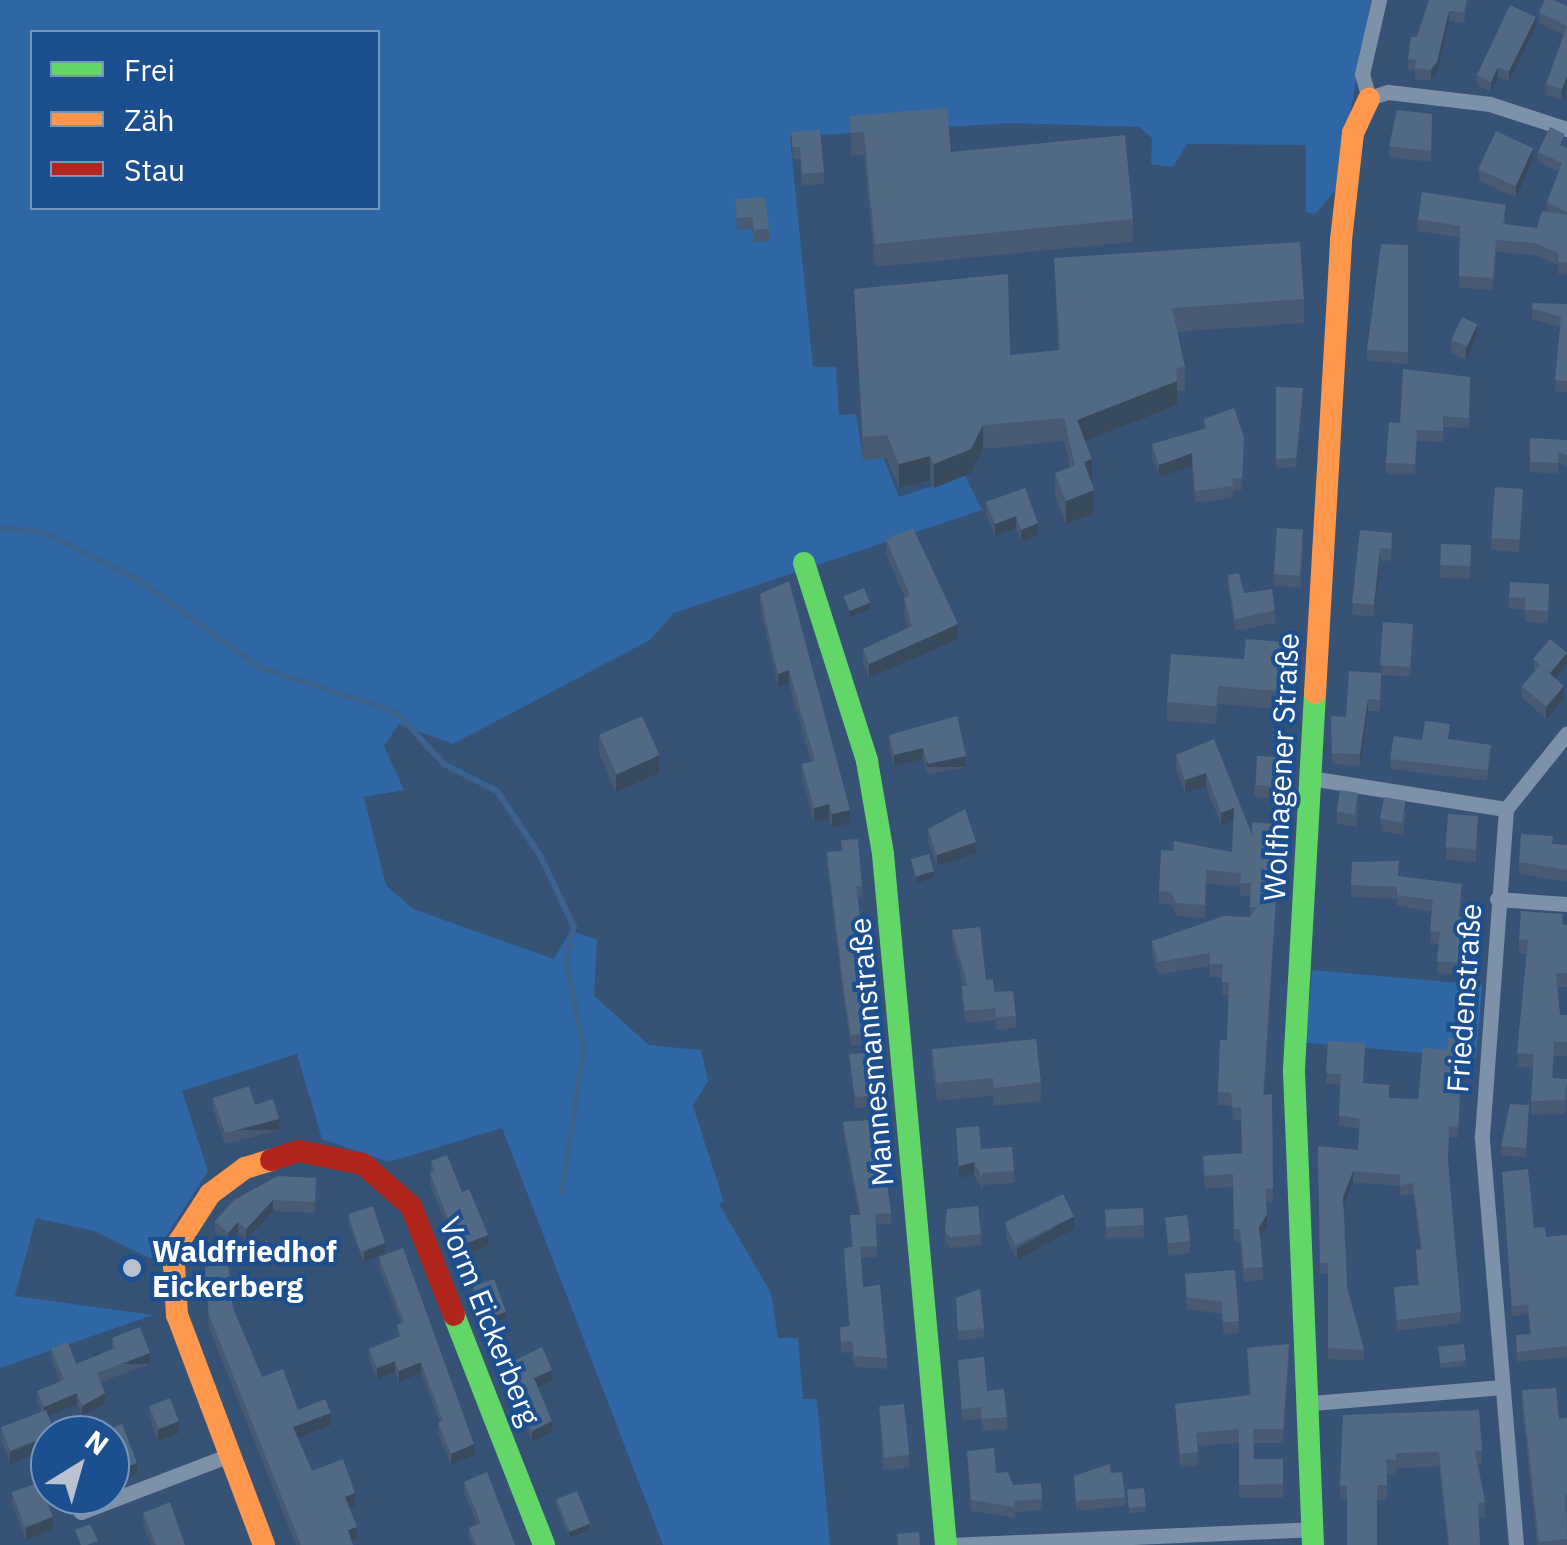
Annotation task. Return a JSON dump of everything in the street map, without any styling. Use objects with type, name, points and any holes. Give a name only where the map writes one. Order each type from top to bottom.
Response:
[{"type":"street","name":"Wolfhagener Straße","points":[[1313,1537],[1312,1402],[1292,1130],[1344,192],[1353,133],[1369,98],[1362,74],[1379,0]]},
{"type":"street","points":[[1369,98],[1388,92],[1490,104],[1567,128]]},
{"type":"street","name":"Mannesmannstraße","points":[[804,563],[868,761],[883,854],[948,1545],[1313,1537]]},
{"type":"street","points":[[1310,778],[1506,810],[1567,733]]},
{"type":"street","name":"Friedenstraße","points":[[1506,810],[1482,1161],[1516,1545]]},
{"type":"street","points":[[1498,899],[1567,904]]},
{"type":"street","name":"Vorm Eickerberg","points":[[264,1545],[177,1315],[179,1242],[210,1194],[244,1168],[299,1151],[344,1157],[381,1176],[422,1226],[544,1545]]},
{"type":"street","points":[[1312,1402],[1502,1387]]},
{"type":"street","points":[[130,1493],[232,1454]]},
{"type":"shaded area","points":[[0,0],[1371,0],[1336,190],[1315,214],[1306,212],[1306,145],[1187,144],[1173,167],[1151,164],[1152,138],[1139,127],[1011,123],[790,137],[813,367],[836,367],[839,415],[856,414],[863,458],[883,457],[899,497],[965,475],[982,510],[674,613],[650,640],[453,744],[399,724],[384,746],[404,790],[364,797],[386,885],[413,909],[554,959],[571,930],[597,940],[594,996],[649,1045],[701,1050],[708,1081],[693,1106],[724,1202],[719,1204],[771,1293],[778,1338],[798,1338],[803,1399],[817,1399],[830,1545],[663,1545],[502,1128],[389,1162],[322,1139],[297,1054],[182,1091],[208,1171],[151,1259],[94,1231],[36,1218],[15,1296],[153,1315],[0,1368]]},
{"type":"shaded area","points":[[1312,970],[1482,985],[1476,1058],[1306,1043]]},
{"type":"building","points":[[1429,0],[1466,0],[1464,12],[1449,11],[1437,62],[1431,70],[1415,68],[1416,60],[1408,59],[1411,37],[1417,37]]},
{"type":"building","points":[[1545,0],[1567,6],[1567,26],[1539,12]]},
{"type":"building","points":[[1510,5],[1536,17],[1509,71],[1498,67],[1491,82],[1477,75]]},
{"type":"building","points":[[1567,26],[1567,76],[1562,89],[1546,84]]},
{"type":"building","points":[[947,108],[951,152],[1125,135],[1133,219],[875,244],[864,132],[851,133],[850,116]]},
{"type":"building","points":[[1397,110],[1432,114],[1431,151],[1389,146]]},
{"type":"building","points":[[1550,127],[1565,134],[1560,145],[1567,148],[1567,212],[1547,202],[1562,163],[1538,152]]},
{"type":"building","points":[[820,130],[824,172],[802,174],[800,147],[793,147],[791,132]]},
{"type":"building","points":[[1496,131],[1533,148],[1515,186],[1478,169]]},
{"type":"building","points":[[1422,192],[1506,205],[1503,224],[1537,228],[1542,211],[1567,215],[1567,263],[1558,262],[1559,253],[1535,243],[1496,240],[1493,278],[1459,276],[1460,226],[1418,219]]},
{"type":"building","points":[[765,197],[769,229],[754,230],[752,217],[737,218],[735,199]]},
{"type":"building","points":[[1300,242],[1304,299],[1172,308],[1185,367],[1176,368],[1177,381],[1077,420],[1092,459],[1084,462],[1094,490],[1066,501],[1055,473],[1075,466],[1064,418],[983,425],[971,449],[934,464],[930,456],[899,464],[887,435],[863,437],[854,289],[1008,274],[1010,355],[1060,350],[1054,258]]},
{"type":"building","points":[[1381,244],[1408,245],[1408,352],[1367,350]]},
{"type":"building","points":[[1533,303],[1567,304],[1567,381],[1555,380],[1561,317],[1532,308]]},
{"type":"building","points":[[1462,317],[1477,324],[1467,347],[1451,340]]},
{"type":"building","points":[[1403,369],[1470,377],[1469,418],[1443,416],[1443,431],[1417,430],[1415,464],[1386,463],[1389,422],[1400,423]]},
{"type":"building","points":[[1276,387],[1303,388],[1296,458],[1276,459]]},
{"type":"building","points":[[1234,408],[1244,437],[1242,478],[1232,479],[1233,486],[1195,491],[1192,453],[1159,465],[1152,444],[1207,428],[1204,419]]},
{"type":"building","points":[[1530,438],[1567,440],[1567,455],[1558,452],[1558,463],[1530,462]]},
{"type":"building","points":[[1495,487],[1523,489],[1519,540],[1491,538]]},
{"type":"building","points":[[1025,488],[1038,523],[1021,530],[1016,516],[995,524],[986,502]]},
{"type":"building","points":[[913,528],[958,624],[869,664],[863,649],[912,626],[904,598],[910,595],[886,539]]},
{"type":"building","points":[[1277,528],[1303,530],[1300,576],[1274,574]]},
{"type":"building","points":[[1360,530],[1392,533],[1391,549],[1380,548],[1374,605],[1352,603]]},
{"type":"building","points":[[1441,544],[1471,545],[1470,566],[1440,565]]},
{"type":"building","points":[[1239,573],[1244,593],[1272,589],[1275,610],[1235,619],[1228,575]]},
{"type":"building","points":[[789,581],[850,810],[832,814],[829,804],[814,808],[802,764],[815,761],[789,670],[778,674],[760,594]]},
{"type":"building","points":[[1510,582],[1549,584],[1548,611],[1525,610],[1526,598],[1509,597]]},
{"type":"building","points":[[864,588],[870,603],[850,611],[844,596]]},
{"type":"building","points":[[1383,622],[1413,624],[1410,667],[1380,665]]},
{"type":"building","points":[[1246,639],[1295,643],[1291,692],[1218,686],[1216,706],[1167,702],[1171,654],[1244,659]]},
{"type":"building","points":[[1550,639],[1567,653],[1550,673],[1541,666],[1564,686],[1546,707],[1522,686],[1540,665],[1533,659]]},
{"type":"building","points":[[1349,671],[1381,673],[1380,700],[1368,699],[1360,754],[1332,753],[1331,716],[1346,717]]},
{"type":"building","points":[[642,716],[659,755],[617,774],[599,735]]},
{"type":"building","points":[[957,716],[966,756],[928,764],[923,748],[894,755],[889,735]]},
{"type":"building","points":[[1425,721],[1450,724],[1448,739],[1491,745],[1487,770],[1390,759],[1394,736],[1422,740]]},
{"type":"building","points":[[1214,739],[1252,835],[1252,822],[1276,824],[1280,832],[1263,1095],[1272,1094],[1273,1188],[1265,1189],[1267,1214],[1259,1227],[1263,1267],[1244,1268],[1240,1229],[1234,1229],[1233,1174],[1205,1176],[1203,1156],[1242,1153],[1241,1107],[1233,1108],[1231,1093],[1218,1092],[1220,1040],[1227,1040],[1229,982],[1222,982],[1223,964],[1210,964],[1210,953],[1158,962],[1152,941],[1224,916],[1250,917],[1257,907],[1250,907],[1251,883],[1240,883],[1241,873],[1206,870],[1205,905],[1176,903],[1171,892],[1159,891],[1161,850],[1173,851],[1174,841],[1232,852],[1234,808],[1221,813],[1206,773],[1185,780],[1176,755]]},
{"type":"building","points":[[1257,756],[1291,758],[1289,787],[1255,785]]},
{"type":"building","points":[[1340,790],[1358,793],[1354,815],[1337,812]]},
{"type":"building","points":[[1384,797],[1406,801],[1402,822],[1380,819]]},
{"type":"building","points":[[965,809],[976,842],[937,855],[928,829]]},
{"type":"building","points":[[1448,814],[1478,816],[1476,849],[1446,847]]},
{"type":"building","points":[[1521,834],[1553,836],[1552,844],[1567,845],[1567,870],[1519,862]]},
{"type":"building","points":[[858,839],[862,886],[856,886],[875,1033],[851,1035],[827,852],[843,851],[841,840]]},
{"type":"building","points":[[929,854],[934,871],[916,877],[911,859]]},
{"type":"building","points":[[1399,861],[1398,876],[1462,884],[1458,917],[1472,918],[1463,963],[1437,961],[1440,932],[1430,931],[1433,900],[1397,895],[1397,887],[1351,885],[1352,862]]},
{"type":"building","points":[[1521,911],[1563,914],[1562,924],[1567,925],[1567,973],[1556,973],[1560,1015],[1567,1015],[1567,1042],[1554,1042],[1552,1078],[1567,1079],[1565,1100],[1531,1101],[1534,1054],[1517,1053],[1528,940],[1519,939]]},
{"type":"building","points":[[980,927],[986,980],[993,979],[994,992],[1013,991],[1016,1016],[996,1017],[995,1008],[965,1011],[962,986],[968,986],[952,930]]},
{"type":"building","points":[[1448,1038],[1463,1039],[1458,1127],[1449,1126],[1448,1160],[1461,1312],[1397,1320],[1394,1287],[1419,1285],[1416,1250],[1422,1249],[1413,1183],[1400,1185],[1400,1175],[1353,1171],[1343,1197],[1347,1287],[1364,1350],[1328,1348],[1328,1263],[1320,1263],[1318,1146],[1358,1150],[1360,1119],[1339,1115],[1341,1074],[1326,1073],[1328,1041],[1365,1043],[1363,1083],[1389,1085],[1389,1098],[1418,1099],[1423,1048],[1447,1050]]},
{"type":"building","points":[[1036,1039],[1041,1082],[994,1088],[993,1078],[937,1083],[932,1049]]},
{"type":"building","points":[[867,1053],[868,1069],[878,1068],[880,1095],[855,1097],[849,1054]]},
{"type":"building","points":[[249,1086],[255,1105],[273,1099],[279,1119],[225,1133],[213,1098]]},
{"type":"building","points":[[1510,1104],[1529,1105],[1526,1148],[1501,1146]]},
{"type":"building","points":[[869,1120],[870,1133],[880,1129],[891,1213],[875,1214],[877,1246],[860,1247],[863,1287],[880,1285],[887,1358],[854,1356],[852,1341],[841,1342],[840,1327],[850,1326],[844,1248],[853,1247],[850,1215],[861,1215],[843,1122]]},
{"type":"building","points":[[979,1126],[981,1149],[1012,1147],[1014,1171],[982,1173],[983,1179],[974,1162],[959,1166],[956,1128]]},
{"type":"building","points":[[447,1155],[462,1192],[469,1189],[488,1235],[459,1246],[430,1173],[435,1171],[431,1161]]},
{"type":"building","points":[[1528,1169],[1534,1228],[1545,1227],[1546,1237],[1567,1235],[1567,1346],[1517,1352],[1516,1335],[1531,1334],[1528,1304],[1512,1306],[1502,1172]]},
{"type":"building","points":[[278,1176],[316,1178],[315,1202],[273,1200],[246,1229],[238,1222],[228,1233],[215,1221],[234,1200]]},
{"type":"building","points":[[1063,1194],[1074,1216],[1016,1245],[1005,1222]]},
{"type":"building","points":[[373,1206],[385,1243],[360,1251],[348,1214]]},
{"type":"building","points":[[978,1206],[981,1234],[951,1237],[945,1232],[947,1209]]},
{"type":"building","points":[[1143,1208],[1144,1225],[1106,1227],[1105,1210]]},
{"type":"building","points":[[1187,1215],[1190,1241],[1168,1243],[1165,1218]]},
{"type":"building","points":[[403,1248],[474,1444],[451,1454],[421,1362],[399,1371],[395,1361],[377,1368],[369,1349],[401,1336],[397,1325],[404,1322],[379,1257]]},
{"type":"building","points":[[228,1264],[233,1308],[262,1377],[283,1369],[298,1410],[325,1399],[331,1413],[293,1427],[312,1471],[343,1459],[355,1493],[345,1497],[357,1527],[348,1530],[353,1545],[301,1545],[209,1315],[205,1267]]},
{"type":"building","points":[[1235,1270],[1239,1321],[1223,1322],[1222,1302],[1187,1297],[1185,1274]]},
{"type":"building","points":[[494,1279],[506,1312],[485,1319],[473,1287]]},
{"type":"building","points":[[980,1289],[984,1328],[958,1331],[956,1298]]},
{"type":"building","points":[[140,1327],[150,1353],[97,1373],[105,1393],[82,1406],[77,1393],[44,1407],[37,1391],[64,1380],[51,1348],[68,1342],[76,1364],[115,1348],[112,1338]]},
{"type":"building","points":[[1289,1344],[1283,1429],[1253,1429],[1254,1459],[1283,1459],[1283,1484],[1239,1485],[1239,1429],[1196,1433],[1198,1452],[1180,1454],[1175,1404],[1251,1395],[1247,1348]]},
{"type":"building","points":[[1464,1344],[1466,1360],[1440,1363],[1438,1347]]},
{"type":"building","points":[[542,1347],[552,1370],[534,1378],[552,1421],[532,1431],[510,1363]]},
{"type":"building","points":[[984,1357],[987,1391],[1004,1389],[1007,1417],[982,1419],[981,1407],[962,1409],[958,1360]]},
{"type":"building","points":[[1556,1388],[1559,1419],[1567,1418],[1567,1539],[1539,1542],[1522,1390]]},
{"type":"building","points":[[170,1398],[179,1421],[158,1429],[149,1406]]},
{"type":"building","points":[[904,1404],[909,1455],[884,1457],[879,1407]]},
{"type":"building","points":[[1479,1410],[1482,1450],[1475,1451],[1485,1502],[1478,1503],[1480,1545],[1449,1545],[1439,1452],[1396,1453],[1396,1460],[1386,1459],[1387,1485],[1377,1485],[1377,1545],[1347,1545],[1347,1485],[1340,1486],[1343,1415]]},
{"type":"building","points":[[30,1416],[30,1443],[10,1451],[1,1427]]},
{"type":"building","points":[[130,1445],[137,1463],[130,1466]]},
{"type":"building","points":[[994,1448],[996,1473],[1008,1472],[1013,1485],[1041,1483],[1042,1499],[1014,1501],[1015,1507],[971,1500],[967,1451]]},
{"type":"building","points":[[1110,1464],[1111,1473],[1122,1472],[1125,1497],[1076,1501],[1074,1476]]},
{"type":"building","points":[[487,1472],[515,1545],[476,1545],[469,1528],[481,1523],[464,1482]]},
{"type":"building","points":[[30,1486],[30,1515],[53,1517],[24,1527],[12,1492]]},
{"type":"building","points":[[1144,1488],[1146,1506],[1129,1508],[1127,1490]]},
{"type":"building","points":[[577,1491],[590,1523],[570,1532],[557,1499]]},
{"type":"building","points":[[170,1502],[185,1545],[156,1545],[143,1513]]},
{"type":"building","points":[[90,1524],[98,1541],[81,1545],[75,1530]]},
{"type":"building","points":[[919,1532],[920,1545],[898,1545],[897,1534]]},
{"type":"waterway","points":[[0,528],[44,532],[138,580],[261,668],[396,712],[444,764],[497,791],[541,857],[574,927],[566,958],[584,1049],[562,1192]]},
{"type":"traffic: fast","points":[[804,563],[867,761],[883,854],[946,1545]]},
{"type":"traffic: fast","points":[[1313,1545],[1294,1069],[1315,693]]},
{"type":"traffic: fast","points":[[454,1315],[544,1545]]},
{"type":"traffic: slow","points":[[1315,693],[1341,240],[1353,133],[1369,98]]},
{"type":"traffic: slow","points":[[264,1545],[177,1315],[174,1265],[179,1242],[210,1194],[245,1168],[271,1160]]},
{"type":"traffic: jam","points":[[271,1160],[299,1151],[363,1164],[411,1206],[454,1315]]},
{"type":"place","name":"Waldfriedhof Eickerberg","points":[[132,1268]]}]
